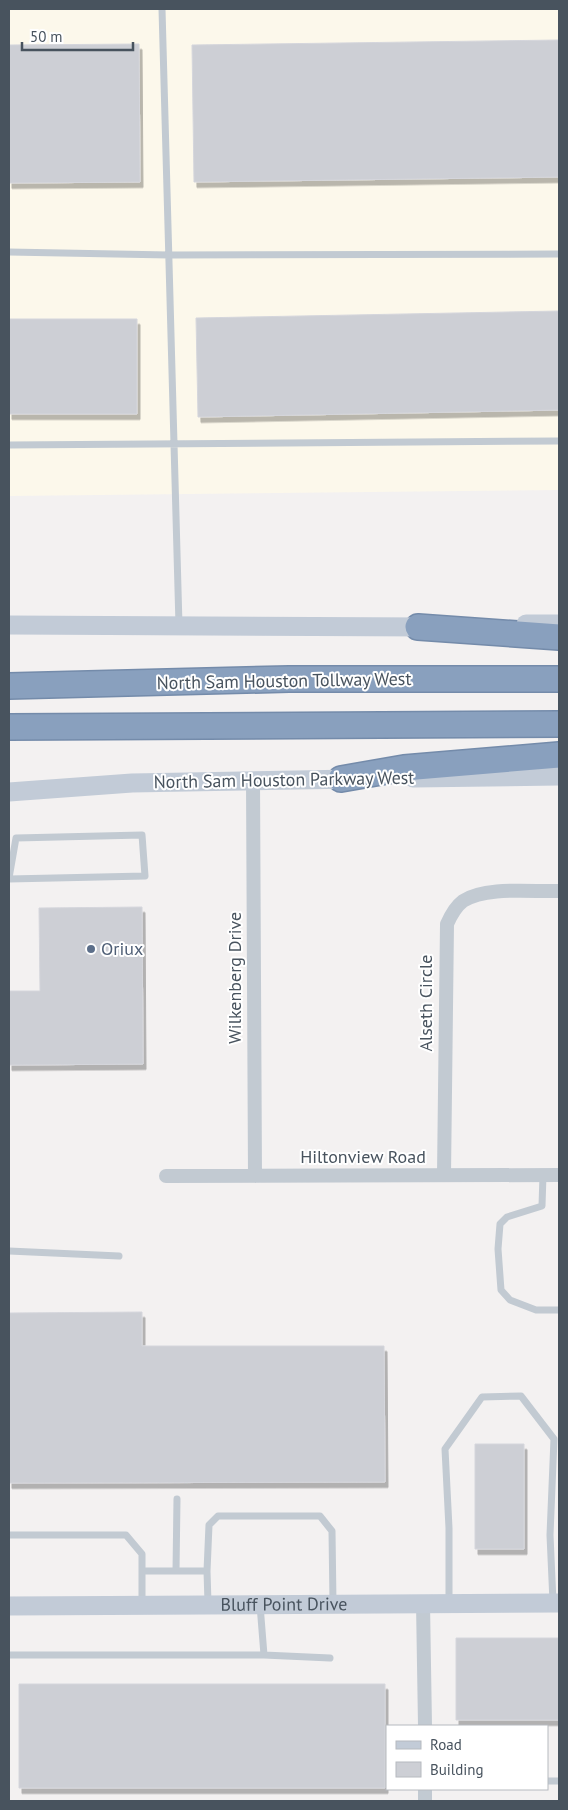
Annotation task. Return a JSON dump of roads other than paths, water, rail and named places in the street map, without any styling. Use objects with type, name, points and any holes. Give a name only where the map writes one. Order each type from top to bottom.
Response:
[{"type":"highway","points":[[418,627],[559,637]]},
{"type":"highway","name":"North Sam Houston Tollway West","points":[[9,686],[289,679],[559,679]]},
{"type":"highway","points":[[9,727],[559,724]]},
{"type":"highway","points":[[341,779],[404,768],[559,755]]},
{"type":"main road","points":[[9,625],[418,627],[559,624]]},
{"type":"main road","name":"North Sam Houston Parkway West","points":[[9,792],[132,783],[559,776]]},
{"type":"main road","name":"Bluff Point Drive","points":[[9,1606],[556,1603]]},
{"type":"street","name":"Wilkenberg Drive","points":[[253,781],[255,1176]]},
{"type":"street","name":"Alseth Circle","points":[[444,1175],[447,924],[461,902],[472,896],[486,892],[559,891]]},
{"type":"street","name":"Hiltonview Road","points":[[166,1176],[559,1175]]},
{"type":"street","points":[[423,1604],[424,1725]]},
{"type":"lane","points":[[162,9],[179,626]]},
{"type":"lane","points":[[9,252],[169,255],[559,254]]},
{"type":"lane","points":[[9,445],[559,441]]},
{"type":"lane","points":[[142,835],[145,876],[9,879],[16,838],[142,835]]},
{"type":"lane","points":[[543,1175],[542,1206],[507,1216],[500,1224],[498,1249],[501,1290],[510,1300],[536,1310],[559,1310]]},
{"type":"lane","points":[[9,1251],[119,1256]]},
{"type":"lane","points":[[449,1604],[449,1528],[445,1449],[482,1397],[521,1396],[554,1439],[550,1535],[556,1603]]},
{"type":"lane","points":[[176,1571],[177,1499]]},
{"type":"lane","points":[[208,1605],[209,1524],[218,1516],[320,1516],[332,1532],[333,1604]]},
{"type":"lane","points":[[9,1535],[126,1535],[142,1554],[142,1605]]},
{"type":"lane","points":[[142,1571],[208,1571]]},
{"type":"lane","points":[[260,1605],[264,1656]]},
{"type":"lane","points":[[9,1655],[330,1658]]},
{"type":"place","name":"Oriux","points":[[91,949]]}]
